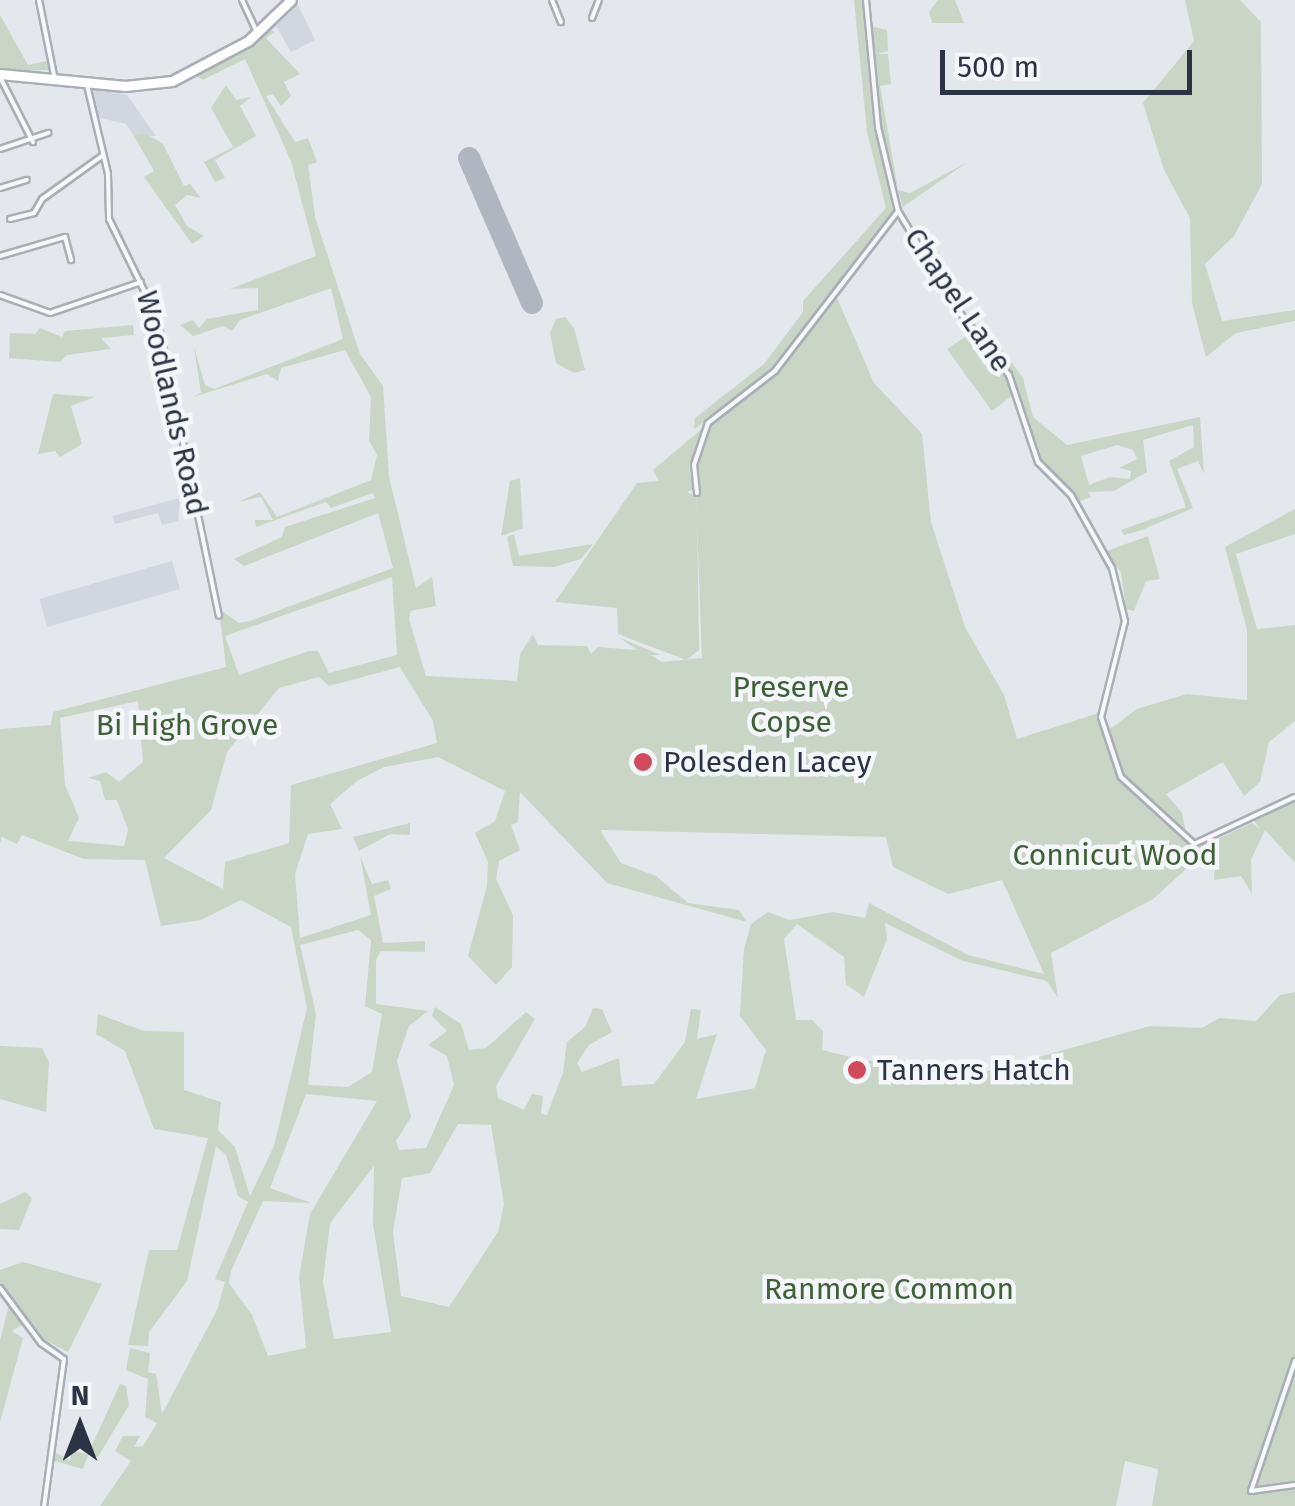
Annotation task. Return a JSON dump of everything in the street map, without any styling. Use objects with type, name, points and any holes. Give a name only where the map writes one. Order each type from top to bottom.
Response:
[{"type":"main road","points":[[0,76],[54,75],[136,86],[172,81],[258,34],[292,0]]},
{"type":"street","points":[[39,0],[54,75]]},
{"type":"street","points":[[242,0],[258,34]]},
{"type":"street","points":[[552,0],[561,22]]},
{"type":"street","points":[[592,18],[599,0]]},
{"type":"street","name":"Chapel Lane","points":[[866,0],[878,126],[898,210],[957,310],[1009,375],[1038,462],[1071,495],[1112,568],[1125,621],[1101,717],[1121,777],[1169,815],[1184,842],[1204,843],[1295,797]]},
{"type":"street","points":[[0,76],[33,142]]},
{"type":"street","name":"Woodlands Road","points":[[88,81],[103,156],[109,219],[144,281],[157,317],[219,616]]},
{"type":"street","points":[[0,149],[33,142],[48,132]]},
{"type":"street","points":[[10,219],[34,212],[42,199],[103,156]]},
{"type":"street","points":[[0,188],[27,180]]},
{"type":"street","points":[[696,493],[694,460],[708,422],[767,381],[898,210]]},
{"type":"street","points":[[0,256],[65,237],[71,260]]},
{"type":"street","points":[[0,295],[50,314],[144,281]]},
{"type":"street","points":[[0,1288],[42,1342],[64,1357],[44,1506]]},
{"type":"street","points":[[1295,1361],[1251,1490],[1295,1485]]},
{"type":"shaded area","points":[[298,5],[315,40],[291,52],[276,26]]},
{"type":"shaded area","points":[[101,88],[127,95],[156,136],[134,136],[126,124],[96,117],[88,90]]},
{"type":"shaded area","points":[[180,498],[178,521],[162,525],[158,513],[115,524],[112,516]]},
{"type":"shaded area","points":[[172,561],[180,589],[47,627],[39,599]]},
{"type":"green space","points":[[854,0],[865,0],[876,122],[896,210],[773,372],[694,429],[695,418],[764,364],[803,312],[803,301],[886,208],[867,132]]},
{"type":"green space","points":[[938,0],[955,0],[964,23],[932,23],[929,12]]},
{"type":"green space","points":[[1185,0],[1240,0],[1261,22],[1262,184],[1234,236],[1205,264],[1222,321],[1295,310],[1295,321],[1236,333],[1206,357],[1192,303],[1190,218],[1164,170],[1143,103],[1194,41]]},
{"type":"green space","points":[[0,15],[28,65],[51,60],[52,70],[0,71],[25,69],[0,69]]},
{"type":"green space","points":[[269,28],[274,32],[266,38],[300,74],[284,82],[291,96],[281,106],[273,94],[266,96],[295,142],[308,138],[317,162],[308,165],[315,217],[360,354],[383,386],[389,477],[416,588],[432,577],[436,606],[411,611],[409,619],[426,676],[517,681],[520,654],[533,634],[538,645],[587,646],[591,654],[598,647],[637,650],[620,638],[661,655],[651,655],[662,662],[702,658],[695,468],[709,424],[773,377],[834,291],[874,383],[922,434],[931,522],[965,627],[1004,695],[1017,739],[1099,713],[1107,731],[1137,709],[1187,694],[1247,700],[1247,630],[1225,547],[1295,509],[1295,534],[1236,554],[1257,629],[1295,625],[1295,721],[1269,742],[1260,782],[1244,796],[1223,762],[1166,794],[1182,813],[1187,837],[1207,839],[1205,852],[1153,899],[1051,953],[1058,998],[1047,981],[963,961],[885,923],[887,939],[864,997],[846,984],[844,957],[797,924],[784,939],[796,1020],[812,1020],[823,1031],[822,1050],[867,1061],[926,1060],[952,1081],[1150,1026],[1202,1028],[1219,1018],[1256,1021],[1280,995],[1295,992],[1295,1506],[1152,1506],[1158,1469],[1125,1461],[1116,1506],[100,1506],[131,1461],[115,1451],[123,1436],[140,1436],[134,1447],[143,1446],[157,1423],[145,1417],[148,1379],[126,1370],[130,1348],[150,1353],[148,1372],[156,1374],[162,1414],[217,1310],[225,1282],[215,1279],[248,1202],[238,1196],[226,1155],[216,1146],[187,1281],[149,1332],[148,1346],[128,1345],[149,1250],[177,1250],[208,1138],[154,1129],[125,1051],[96,1034],[98,1014],[144,1031],[184,1032],[184,1090],[221,1102],[218,1130],[235,1147],[250,1196],[274,1146],[307,1008],[291,927],[241,900],[201,920],[161,926],[145,860],[84,859],[22,835],[17,844],[2,837],[0,843],[0,729],[51,725],[53,712],[226,667],[219,609],[239,623],[250,621],[393,568],[378,513],[244,566],[234,559],[282,537],[285,527],[375,498],[373,493],[331,508],[326,502],[256,527],[255,520],[273,520],[261,497],[238,502],[260,492],[277,517],[371,480],[377,455],[369,441],[371,397],[345,350],[281,368],[278,381],[267,374],[193,397],[201,393],[194,347],[205,385],[214,389],[343,339],[331,288],[240,320],[232,331],[223,326],[193,336],[180,325],[193,320],[199,328],[207,319],[258,310],[258,288],[230,289],[316,256],[291,161],[245,59],[203,80],[196,76],[253,46]],"holes":[[[392,577],[397,655],[329,673],[318,651],[309,651],[239,675],[225,636]],[[400,667],[433,721],[437,743],[291,785],[289,843],[225,862],[223,889],[164,858],[211,810],[227,752],[279,688],[319,677],[329,686]],[[138,701],[143,762],[119,782],[106,772],[88,778],[100,781],[105,800],[117,800],[128,830],[124,846],[68,841],[79,818],[65,785],[60,718]],[[438,757],[505,791],[495,821],[475,833],[488,862],[487,886],[468,956],[496,985],[512,967],[513,915],[496,879],[499,861],[520,850],[511,825],[518,822],[520,792],[607,883],[747,922],[739,910],[688,903],[656,876],[621,863],[600,830],[886,837],[893,867],[948,894],[1002,880],[1044,974],[968,955],[869,903],[865,918],[833,912],[790,920],[768,912],[751,924],[744,949],[740,1016],[766,1050],[755,1088],[696,1099],[717,1034],[697,1039],[701,1010],[691,1009],[685,1042],[654,1084],[622,1086],[619,1058],[582,1072],[577,1063],[589,1045],[612,1032],[602,1009],[593,1008],[585,1027],[567,1042],[563,1073],[547,1115],[541,1114],[543,1096],[532,1094],[524,1110],[498,1098],[496,1086],[535,1019],[526,1012],[486,1048],[469,1050],[461,1024],[435,1007],[432,1016],[447,1031],[428,1045],[447,1056],[454,1085],[426,1148],[399,1150],[396,1141],[411,1117],[397,1061],[409,1026],[428,1011],[376,1004],[376,960],[381,951],[425,952],[425,941],[383,943],[374,896],[391,889],[388,880],[372,884],[360,856],[371,915],[300,938],[295,874],[308,834],[342,829],[330,804],[357,781],[384,767]],[[358,930],[371,940],[365,1006],[382,1014],[372,1072],[348,1087],[308,1085],[316,1014],[300,945]],[[306,1094],[377,1101],[310,1214],[299,1277],[306,1348],[268,1356],[252,1315],[229,1283],[231,1271],[263,1201],[311,1203],[270,1188]],[[458,1124],[491,1125],[504,1204],[498,1232],[449,1307],[401,1296],[393,1232],[402,1178],[430,1173]],[[374,1166],[373,1224],[391,1332],[334,1339],[323,1282],[330,1223]]]},
{"type":"green space","points":[[869,29],[887,30],[888,51],[877,54],[888,54],[891,84],[880,86],[898,189],[879,124]]},
{"type":"green space","points":[[226,85],[236,100],[251,97],[240,106],[256,136],[215,160],[225,178],[215,182],[204,162],[233,147],[211,108]]},
{"type":"green space","points":[[145,133],[163,144],[184,186],[190,184],[201,198],[187,195],[175,205],[187,226],[204,236],[192,244],[144,177],[154,171],[134,136]]},
{"type":"green space","points":[[966,163],[903,207],[898,190],[910,193]]},
{"type":"green space","points":[[565,317],[574,328],[585,370],[574,373],[556,363],[550,333],[556,319]]},
{"type":"green space","points":[[133,325],[134,335],[101,338],[111,349],[67,355],[60,362],[9,358],[10,333],[35,334],[40,328],[62,337],[65,331]]},
{"type":"green space","points":[[971,333],[987,353],[982,357],[989,369],[998,365],[1014,394],[992,411],[947,349]]},
{"type":"green space","points":[[997,343],[1023,378],[1033,417],[1067,445],[1200,417],[1204,474],[1198,461],[1177,469],[1193,508],[1142,530],[1124,535],[1121,530],[1186,507],[1169,461],[1194,447],[1193,425],[1143,440],[1147,472],[1114,491],[1088,492],[1091,497],[1078,502],[1040,461],[1010,375],[986,344]],"holes":[[[1117,445],[1133,450],[1137,459],[1119,468],[1131,471],[1130,479],[1110,477],[1089,485],[1081,456]]]},
{"type":"green space","points":[[53,394],[95,397],[71,406],[82,444],[60,457],[55,451],[38,454]]},
{"type":"green space","points":[[704,427],[689,469],[694,489],[687,492],[696,497],[699,650],[686,660],[618,634],[617,608],[555,602],[637,483],[659,481],[653,470]]},
{"type":"green space","points":[[520,478],[523,528],[501,536],[510,481]]},
{"type":"green space","points":[[514,534],[519,556],[593,544],[581,559],[554,567],[513,566],[507,537]]},
{"type":"green space","points":[[1148,536],[1160,579],[1146,581],[1134,611],[1126,609],[1121,572],[1104,552]]},
{"type":"green space","points":[[1295,797],[1295,863],[1265,830],[1251,860],[1252,894],[1241,876],[1214,880],[1216,840],[1252,823],[1260,829],[1254,821]]},
{"type":"green space","points":[[410,823],[410,835],[390,834],[359,851],[353,837]]},
{"type":"green space","points":[[0,1046],[42,1048],[49,1062],[46,1112],[0,1099]]},
{"type":"green space","points":[[25,1192],[32,1198],[19,1230],[0,1229],[0,1204]]},
{"type":"green space","points":[[23,1262],[102,1284],[68,1352],[38,1336],[0,1284],[0,1270]]},
{"type":"green space","points":[[9,1305],[25,1323],[12,1331],[23,1338],[0,1422],[0,1340]]},
{"type":"green space","points":[[120,1384],[126,1386],[129,1405],[98,1457],[88,1455],[83,1469],[52,1460],[54,1452],[70,1460],[72,1451],[88,1454]]},
{"type":"runway","points":[[469,158],[532,303]]},
{"type":"place","name":"Polesden Lacey","points":[[643,762]]},
{"type":"place","name":"Tanners Hatch","points":[[857,1070]]},
{"type":"park label","name":"Preserve Copse","points":[[791,704]]},
{"type":"park label","name":"Bi High Grove","points":[[187,725]]},
{"type":"park label","name":"Connicut Wood","points":[[1115,855]]},
{"type":"park label","name":"Ranmore Common","points":[[889,1289]]}]
